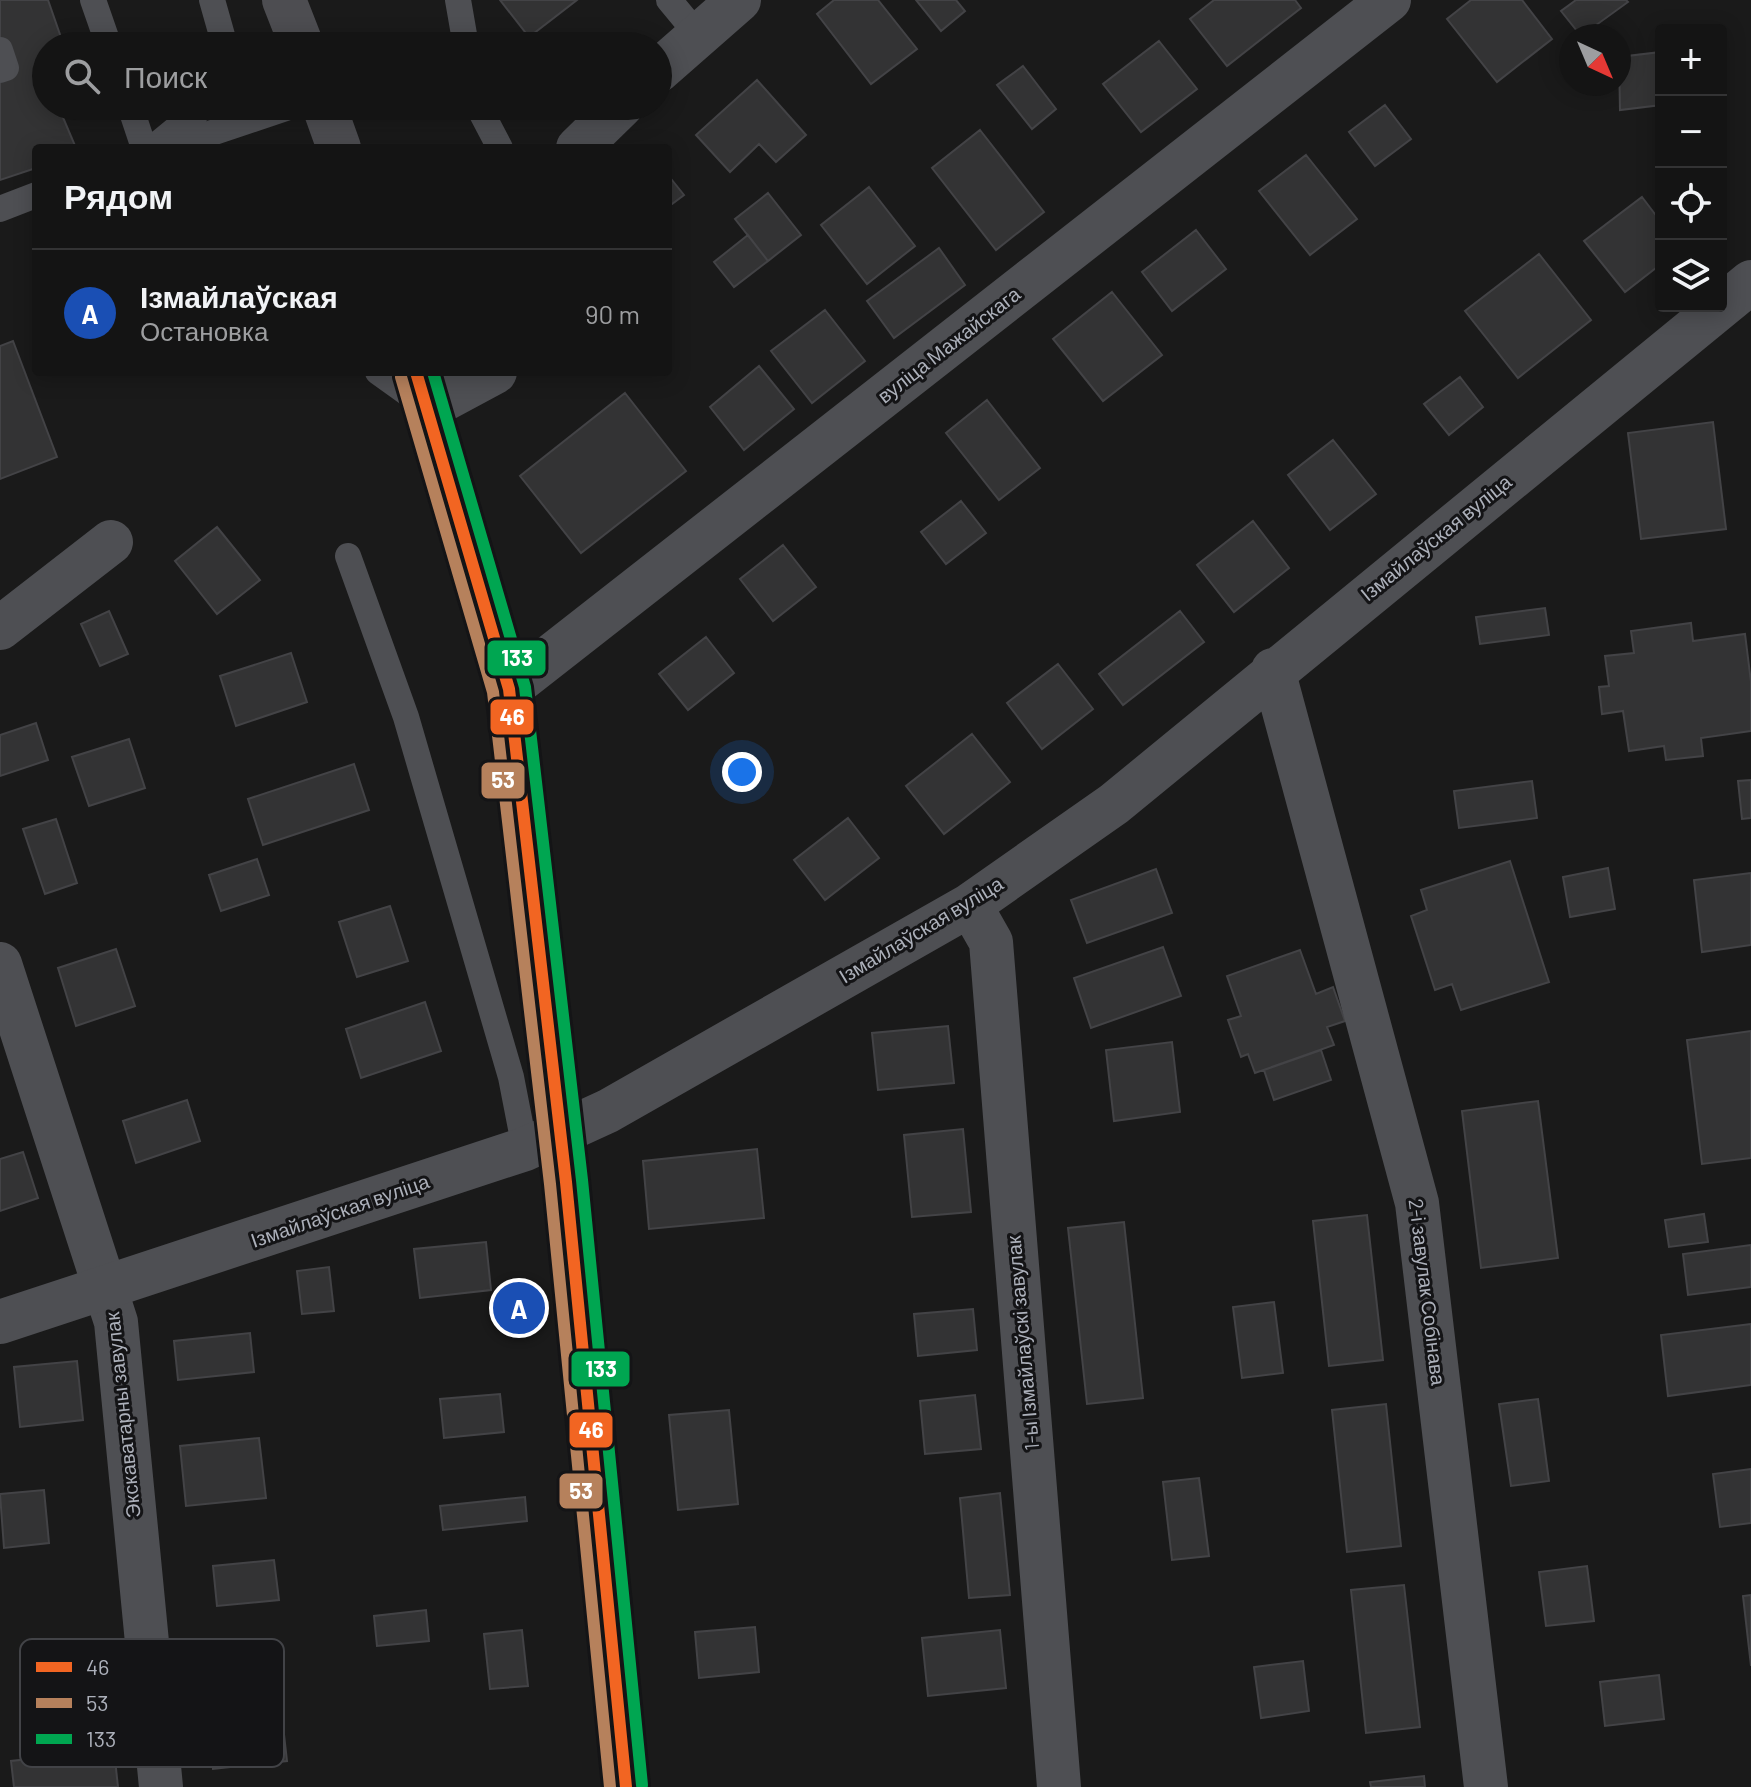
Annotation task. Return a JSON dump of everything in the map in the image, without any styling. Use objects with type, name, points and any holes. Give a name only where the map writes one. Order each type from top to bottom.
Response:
[{"type":"main road","points":[[284,0],[297,32]]},
{"type":"main road","points":[[329,120],[338,144]]},
{"type":"main road","points":[[422,390],[509,689],[542,1141],[626,1787]]},
{"type":"street","points":[[672,58],[739,0]]},
{"type":"street","name":"вуліца Мажайскага","points":[[509,689],[1389,0]]},
{"type":"street","points":[[582,144],[607,120]]},
{"type":"street","name":"Ізмайлаўская вуліца","points":[[0,1322],[106,1290],[542,1141],[608,1111],[970,905],[1114,804],[1273,670],[1751,282]]},
{"type":"street","points":[[422,390],[479,376]]},
{"type":"street","points":[[0,628],[111,542]]},
{"type":"street","name":"2-і завулак Собінава","points":[[1273,670],[1417,1203],[1486,1787]]},
{"type":"street","name":"1-ы Ізмайлаўскі завулак","points":[[970,905],[991,942],[1059,1787]]},
{"type":"street","name":"Экскаватарны завулак","points":[[0,964],[116,1322],[147,1639]]},
{"type":"street","name":"Экскаватарны завулак","points":[[159,1767],[161,1787]]},
{"type":"lane","points":[[93,0],[104,32]]},
{"type":"lane","points":[[212,0],[221,32]]},
{"type":"lane","points":[[458,0],[464,32]]},
{"type":"lane","points":[[669,0],[698,35]]},
{"type":"lane","points":[[0,50],[6,68],[0,70]]},
{"type":"lane","points":[[135,120],[143,144]]},
{"type":"lane","points":[[158,144],[187,120]]},
{"type":"lane","points":[[213,143],[262,120]]},
{"type":"lane","points":[[485,120],[498,144]]},
{"type":"lane","points":[[0,209],[32,197]]},
{"type":"lane","points":[[388,376],[422,390]]},
{"type":"lane","points":[[348,556],[406,717],[511,1077],[542,1141]]},
{"type":"building","points":[[0,0],[48,0],[59,32],[32,32],[32,120],[64,120],[74,144],[32,144],[32,169],[0,180]]},
{"type":"building","points":[[500,0],[577,0],[535,32],[525,32]]},
{"type":"building","points":[[834,0],[878,0],[917,49],[871,84],[817,14]]},
{"type":"building","points":[[916,0],[956,0],[965,11],[941,31]]},
{"type":"building","points":[[1214,0],[1295,0],[1301,8],[1227,66],[1190,19]]},
{"type":"building","points":[[1471,0],[1522,0],[1552,39],[1497,82],[1447,19]]},
{"type":"building","points":[[1576,0],[1628,2],[1598,24],[1571,24],[1561,11]]},
{"type":"building","points":[[1159,41],[1197,89],[1141,132],[1103,84]]},
{"type":"building","points":[[1655,53],[1655,106],[1620,110],[1620,96],[1631,96],[1631,56]]},
{"type":"building","points":[[1023,66],[1056,109],[1032,129],[997,85]]},
{"type":"building","points":[[757,80],[806,135],[776,162],[759,144],[730,172],[696,135]]},
{"type":"building","points":[[1385,105],[1411,139],[1375,166],[1349,132]]},
{"type":"building","points":[[980,130],[1044,212],[996,250],[932,168]]},
{"type":"building","points":[[1306,155],[1357,219],[1310,255],[1259,191]]},
{"type":"building","points":[[672,180],[684,195],[672,204]]},
{"type":"building","points":[[869,187],[915,246],[867,284],[821,225]]},
{"type":"building","points":[[768,193],[801,235],[768,261],[735,219]]},
{"type":"building","points":[[1642,197],[1655,214],[1655,269],[1625,292],[1584,241]]},
{"type":"building","points":[[1196,230],[1226,269],[1172,311],[1142,272]]},
{"type":"building","points":[[748,235],[768,261],[734,287],[714,262]]},
{"type":"building","points":[[939,248],[965,285],[894,338],[867,301]]},
{"type":"building","points":[[1539,254],[1591,320],[1518,378],[1465,311]]},
{"type":"building","points":[[1112,292],[1162,355],[1103,401],[1053,339]]},
{"type":"building","points":[[825,310],[865,361],[812,403],[771,351]]},
{"type":"building","points":[[13,341],[57,457],[0,479],[0,346]]},
{"type":"building","points":[[759,366],[794,409],[744,450],[710,407]]},
{"type":"building","points":[[1460,377],[1483,407],[1449,435],[1424,404]]},
{"type":"building","points":[[625,393],[686,471],[581,553],[520,476]]},
{"type":"building","points":[[987,400],[1040,468],[999,500],[946,433]]},
{"type":"building","points":[[1713,422],[1726,529],[1641,539],[1628,433]]},
{"type":"building","points":[[1333,440],[1376,494],[1330,530],[1288,475]]},
{"type":"building","points":[[961,501],[986,533],[946,564],[921,532]]},
{"type":"building","points":[[1253,521],[1289,568],[1234,612],[1197,565]]},
{"type":"building","points":[[217,527],[260,580],[217,614],[175,561]]},
{"type":"building","points":[[783,545],[816,587],[773,621],[740,579]]},
{"type":"building","points":[[1545,608],[1549,635],[1480,644],[1476,617]]},
{"type":"building","points":[[109,611],[128,654],[100,666],[81,624]]},
{"type":"building","points":[[1180,611],[1204,642],[1123,705],[1099,674]]},
{"type":"building","points":[[1691,623],[1693,641],[1745,634],[1751,682],[1751,731],[1701,738],[1703,756],[1666,760],[1664,746],[1629,751],[1623,711],[1602,714],[1599,687],[1609,686],[1605,656],[1634,653],[1631,631]]},
{"type":"building","points":[[706,637],[734,673],[688,710],[659,674]]},
{"type":"building","points":[[291,653],[307,702],[236,726],[220,676]]},
{"type":"building","points":[[1058,664],[1093,709],[1042,749],[1007,703]]},
{"type":"building","points":[[36,723],[48,760],[0,776],[0,735]]},
{"type":"building","points":[[972,734],[1010,782],[944,834],[906,786]]},
{"type":"building","points":[[129,739],[145,788],[89,806],[72,757]]},
{"type":"building","points":[[354,764],[369,810],[263,845],[248,799]]},
{"type":"building","points":[[1751,780],[1751,818],[1742,819],[1738,781]]},
{"type":"building","points":[[1532,781],[1537,818],[1459,828],[1454,791]]},
{"type":"building","points":[[848,818],[879,858],[825,900],[794,860]]},
{"type":"building","points":[[56,819],[77,883],[45,894],[23,829]]},
{"type":"building","points":[[257,859],[269,895],[221,911],[209,875]]},
{"type":"building","points":[[1510,861],[1549,982],[1461,1010],[1452,984],[1435,990],[1411,916],[1427,910],[1421,890]]},
{"type":"building","points":[[1608,868],[1615,909],[1570,917],[1563,877]]},
{"type":"building","points":[[1156,869],[1172,913],[1087,943],[1071,900]]},
{"type":"building","points":[[1751,873],[1751,945],[1702,952],[1694,880]]},
{"type":"building","points":[[390,906],[408,961],[357,977],[339,922]]},
{"type":"building","points":[[1163,947],[1181,996],[1091,1028],[1074,978]]},
{"type":"building","points":[[116,949],[135,1006],[76,1026],[58,968]]},
{"type":"building","points":[[1300,950],[1316,994],[1333,987],[1345,1021],[1327,1027],[1334,1045],[1255,1073],[1248,1054],[1241,1057],[1228,1020],[1241,1016],[1227,976]]},
{"type":"building","points":[[425,1002],[441,1051],[361,1078],[346,1029]]},
{"type":"building","points":[[948,1026],[954,1083],[878,1090],[872,1033]]},
{"type":"building","points":[[1751,1031],[1751,1158],[1702,1164],[1687,1040]]},
{"type":"building","points":[[1172,1042],[1180,1112],[1114,1121],[1106,1050]]},
{"type":"building","points":[[1321,1050],[1331,1080],[1274,1100],[1264,1070]]},
{"type":"building","points":[[187,1100],[200,1141],[136,1163],[123,1121]]},
{"type":"building","points":[[1538,1101],[1558,1258],[1481,1268],[1462,1111]]},
{"type":"building","points":[[963,1129],[971,1212],[912,1217],[904,1135]]},
{"type":"building","points":[[757,1149],[764,1218],[649,1229],[643,1161]]},
{"type":"building","points":[[23,1152],[38,1198],[0,1211],[0,1159]]},
{"type":"building","points":[[1704,1214],[1708,1242],[1669,1247],[1665,1220]]},
{"type":"building","points":[[1367,1215],[1383,1360],[1329,1366],[1313,1221]]},
{"type":"building","points":[[1124,1222],[1143,1398],[1087,1404],[1068,1228]]},
{"type":"building","points":[[486,1242],[491,1290],[420,1298],[414,1249]]},
{"type":"building","points":[[1751,1245],[1751,1287],[1688,1295],[1683,1254]]},
{"type":"building","points":[[329,1267],[334,1311],[302,1314],[297,1271]]},
{"type":"building","points":[[1274,1302],[1283,1373],[1242,1378],[1233,1307]]},
{"type":"building","points":[[973,1309],[977,1350],[918,1356],[914,1314]]},
{"type":"building","points":[[1751,1324],[1751,1385],[1668,1396],[1661,1335]]},
{"type":"building","points":[[250,1333],[254,1372],[178,1380],[174,1341]]},
{"type":"building","points":[[77,1361],[83,1420],[20,1427],[14,1367]]},
{"type":"building","points":[[500,1394],[504,1432],[444,1438],[440,1399]]},
{"type":"building","points":[[975,1395],[981,1449],[925,1454],[920,1401]]},
{"type":"building","points":[[1538,1399],[1549,1481],[1511,1486],[1499,1404]]},
{"type":"building","points":[[1386,1404],[1401,1546],[1347,1552],[1332,1410]]},
{"type":"building","points":[[729,1410],[738,1504],[678,1510],[669,1415]]},
{"type":"building","points":[[259,1438],[266,1498],[186,1506],[180,1446]]},
{"type":"building","points":[[1751,1469],[1751,1523],[1720,1527],[1713,1474]]},
{"type":"building","points":[[1199,1478],[1209,1556],[1172,1560],[1163,1482]]},
{"type":"building","points":[[44,1490],[49,1543],[4,1548],[0,1494]]},
{"type":"building","points":[[1000,1493],[1010,1595],[969,1598],[960,1498]]},
{"type":"building","points":[[525,1497],[527,1521],[443,1530],[440,1506]]},
{"type":"building","points":[[274,1560],[279,1600],[217,1606],[213,1566]]},
{"type":"building","points":[[1587,1566],[1594,1621],[1546,1626],[1539,1572]]},
{"type":"building","points":[[1404,1585],[1420,1727],[1366,1733],[1351,1590]]},
{"type":"building","points":[[1751,1595],[1751,1666],[1743,1596]]},
{"type":"building","points":[[426,1610],[429,1641],[377,1646],[374,1616]]},
{"type":"building","points":[[755,1627],[759,1672],[699,1678],[695,1632]]},
{"type":"building","points":[[522,1630],[528,1686],[490,1689],[484,1634]]},
{"type":"building","points":[[1000,1630],[1006,1688],[928,1696],[922,1638]]},
{"type":"building","points":[[1303,1661],[1309,1711],[1261,1718],[1254,1667]]},
{"type":"building","points":[[1659,1675],[1664,1719],[1605,1726],[1600,1682]]},
{"type":"building","points":[[284,1734],[287,1761],[284,1761]]},
{"type":"building","points":[[20,1760],[20,1767],[116,1767],[118,1787],[14,1787],[11,1761]]},
{"type":"building","points":[[1424,1776],[1425,1787],[1371,1787],[1370,1782]]},
{"type":"transit line","name":"46","points":[[417,376],[509,689],[566,1182],[626,1787]]},
{"type":"transit line","name":"133","points":[[434,376],[525,687],[582,1180],[642,1785]]},
{"type":"transit line","name":"53","points":[[401,377],[493,692],[550,1184],[610,1787]]},
{"type":"place","name":"Ізмайлаўская","points":[[519,1308]]}]
